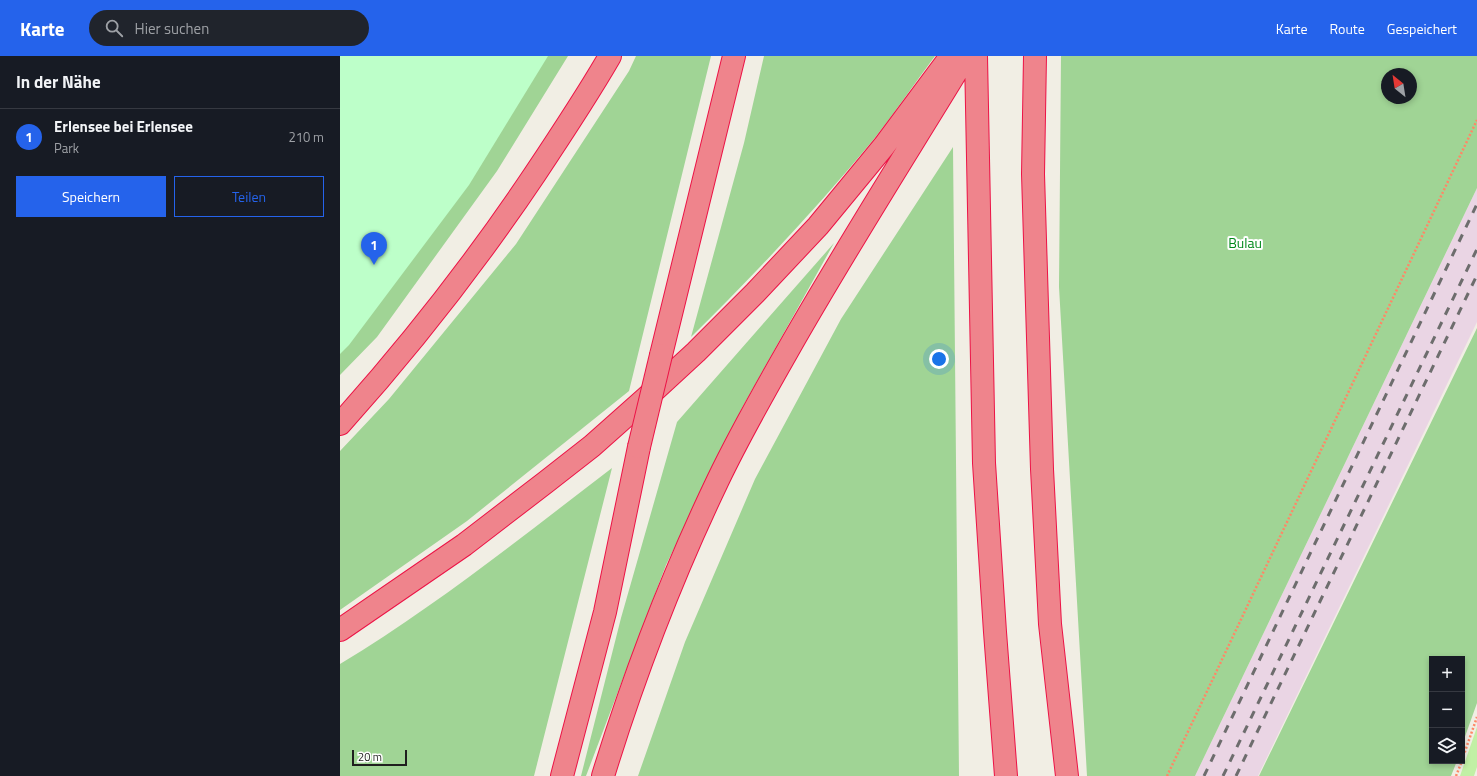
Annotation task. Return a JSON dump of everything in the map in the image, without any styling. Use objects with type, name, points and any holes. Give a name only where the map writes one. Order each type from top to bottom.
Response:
[{"type":"highway","points":[[340,424],[414,340],[471,265],[552,148],[610,56]]},
{"type":"highway","points":[[562,776],[605,612],[639,447],[734,56]]},
{"type":"highway","points":[[340,630],[464,545],[546,482],[597,441],[690,357],[755,293],[818,226],[884,146],[951,56]]},
{"type":"highway","points":[[603,776],[615,736],[648,643],[680,562],[718,479],[759,401],[816,301],[965,56]]},
{"type":"highway","points":[[976,56],[984,464],[1006,776]]},
{"type":"highway","points":[[1035,56],[1033,174],[1042,469],[1050,624],[1067,776]]},
{"type":"path","points":[[1167,776],[1477,120]]},
{"type":"path","points":[[1465,751],[1477,717]]},
{"type":"path","points":[[1456,776],[1460,764]]},
{"type":"shaded area","points":[[1477,188],[1477,322],[1258,776],[1195,776]]},
{"type":"green space","points":[[340,56],[568,56],[497,171],[377,337],[340,375]]},
{"type":"green space","points":[[340,56],[548,56],[469,185],[349,345],[340,354]]},
{"type":"green space","points":[[636,56],[711,56],[629,391],[467,521],[340,610],[340,451],[389,399],[516,244],[629,71]]},
{"type":"green space","points":[[764,56],[935,56],[874,139],[830,190],[762,265],[691,337],[744,143]]},
{"type":"green space","name":"Bulau","points":[[1061,56],[1477,56],[1477,188],[1195,776],[1087,776],[1059,287]]},
{"type":"green space","points":[[953,147],[959,776],[638,776],[685,642],[755,479],[841,319]]},
{"type":"green space","points":[[834,243],[743,406],[666,565],[586,776],[581,776],[621,618],[677,422]]},
{"type":"green space","points":[[1477,328],[1477,703],[1465,737],[1465,656],[1429,656],[1429,764],[1456,764],[1451,776],[1259,776]]},
{"type":"green space","points":[[612,468],[534,776],[340,776],[340,664],[376,642],[445,594],[512,545]]},
{"type":"green space","points":[[1477,727],[1477,767],[1474,776],[1460,776]]},
{"type":"railway","points":[[1204,776],[1477,204]]},
{"type":"railway","points":[[1223,776],[1477,249]]},
{"type":"railway","points":[[1236,776],[1477,275]]},
{"type":"place","name":"Erlensee bei Erlensee","points":[[374,265]]}]
